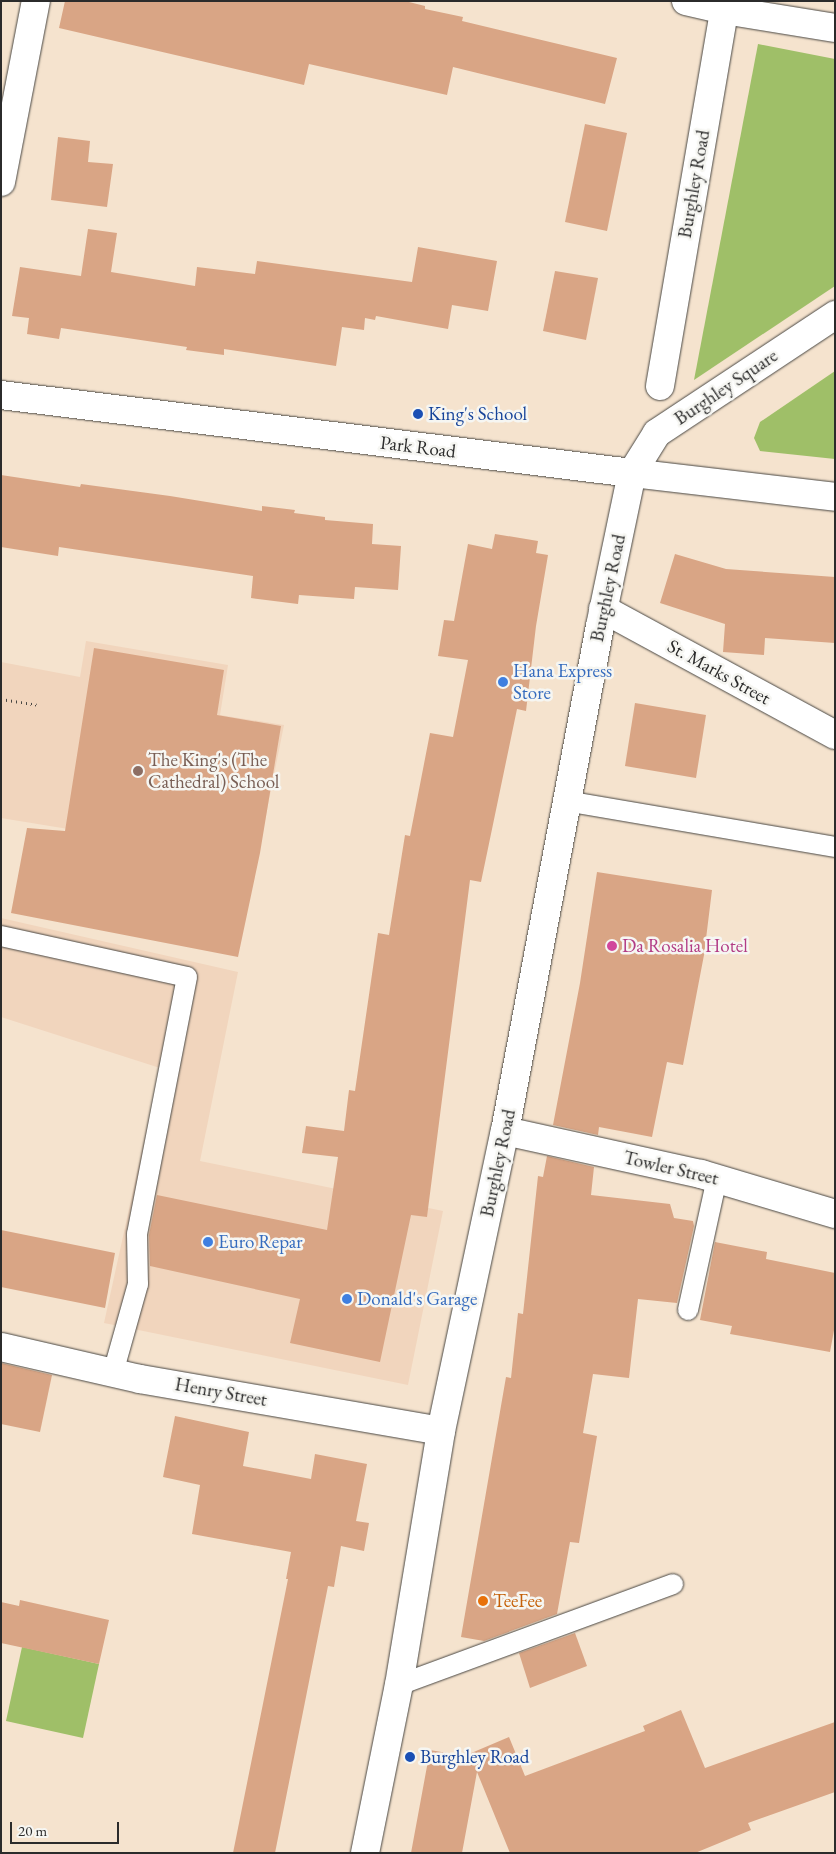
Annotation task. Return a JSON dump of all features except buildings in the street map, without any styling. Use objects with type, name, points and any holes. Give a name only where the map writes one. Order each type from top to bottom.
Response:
[{"type":"street","points":[[1,182],[36,1]]},
{"type":"street","points":[[686,1],[725,6],[835,28]]},
{"type":"street","name":"Burghley Road","points":[[660,386],[725,6]]},
{"type":"street","name":"Burghley Square","points":[[632,473],[657,433],[719,390],[835,316]]},
{"type":"street","name":"Park Road","points":[[1,395],[835,497]]},
{"type":"street","name":"Burghley Road","points":[[365,1853],[398,1685],[441,1430],[505,1131],[566,801],[632,473]]},
{"type":"street","name":"St. Marks Street","points":[[604,609],[835,735]]},
{"type":"street","name":"Towler Street","points":[[505,1131],[716,1178],[835,1214]]},
{"type":"street","name":"Henry Street","points":[[1,1347],[113,1373],[441,1430]]},
{"type":"lane","points":[[566,801],[835,847]]},
{"type":"lane","points":[[1,936],[187,977],[137,1234],[138,1284],[113,1373]]},
{"type":"lane","points":[[688,1310],[716,1178]]},
{"type":"lane","points":[[398,1685],[674,1584]]},
{"type":"path","points":[[1,699],[37,705]]},
{"type":"shaded area","name":"The King's (The Cathedral) School","points":[[86,641],[228,665],[220,715],[284,725],[257,860],[1,818],[1,662],[80,677]]},
{"type":"shaded area","points":[[1,918],[238,972],[200,1161],[443,1211],[408,1385],[104,1323],[160,1068],[1,1017]]},
{"type":"green space","points":[[758,44],[835,59],[835,286],[694,380]]},
{"type":"green space","points":[[835,371],[835,459],[760,451],[754,438],[760,422]]},
{"type":"green space","points":[[22,1647],[99,1664],[83,1738],[6,1721]]},
{"type":"place","name":"King's School","points":[[418,414]]},
{"type":"place","name":"Hana Express Store","points":[[503,682]]},
{"type":"place","name":"The King's (The Cathedral) School","points":[[138,771]]},
{"type":"place","name":"Da Rosalia Hotel","points":[[612,946]]},
{"type":"place","name":"Euro Repar","points":[[208,1242]]},
{"type":"place","name":"Donald's Garage","points":[[347,1299]]},
{"type":"place","name":"TeeFee","points":[[483,1601]]},
{"type":"place","name":"Burghley Road","points":[[410,1757]]}]
